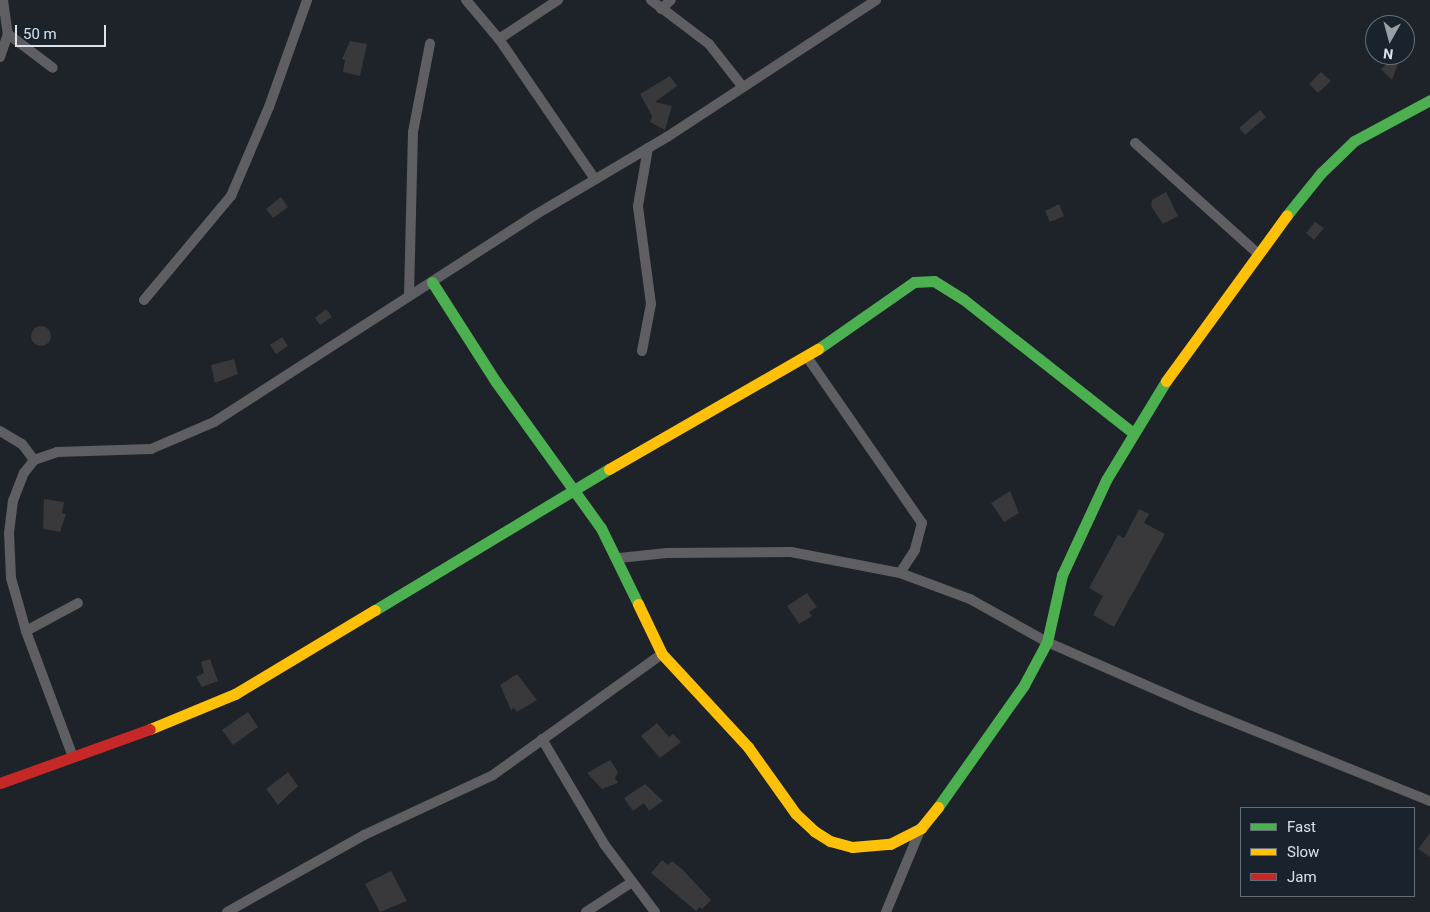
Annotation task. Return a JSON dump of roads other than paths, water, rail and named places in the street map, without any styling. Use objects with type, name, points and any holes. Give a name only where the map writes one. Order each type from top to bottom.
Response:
[{"type":"street","points":[[0,57],[8,34],[3,0]]},
{"type":"street","points":[[144,300],[231,196],[269,107],[307,0]]},
{"type":"street","points":[[466,0],[499,39],[595,180]]},
{"type":"street","points":[[499,39],[558,0]]},
{"type":"street","points":[[651,0],[709,44],[742,86]]},
{"type":"street","points":[[661,9],[671,0]]},
{"type":"street","points":[[73,756],[26,631],[11,578],[9,533],[18,485],[34,460],[57,452],[151,449],[180,439],[214,422],[409,294],[432,282],[648,148],[876,0]]},
{"type":"street","points":[[8,34],[52,68]]},
{"type":"street","points":[[409,294],[413,132],[430,44]]},
{"type":"street","points":[[886,912],[921,828],[991,734],[1047,642],[1062,575],[1082,526],[1132,432],[1257,253],[1321,173],[1354,141],[1430,100]]},
{"type":"street","points":[[1135,143],[1257,253]]},
{"type":"street","points":[[642,351],[651,304],[638,206],[648,148]]},
{"type":"street","points":[[0,783],[187,716],[235,694],[575,492],[643,449],[807,357],[886,299],[914,282],[934,281],[963,299],[1132,432]]},
{"type":"street","points":[[432,282],[496,382],[575,492],[618,558],[662,654],[748,747],[796,814],[814,831],[830,841],[868,848],[904,840],[921,828]]},
{"type":"street","points":[[807,357],[922,523],[915,550],[900,573]]},
{"type":"street","points":[[0,430],[22,444],[34,460]]},
{"type":"street","points":[[618,558],[667,553],[791,552],[900,573],[970,600],[1047,642],[1430,801]]},
{"type":"street","points":[[26,631],[78,603]]},
{"type":"street","points":[[227,912],[364,835],[476,784],[662,654]]},
{"type":"street","points":[[542,739],[590,822],[655,912]]},
{"type":"street","points":[[586,912],[632,882]]}]
